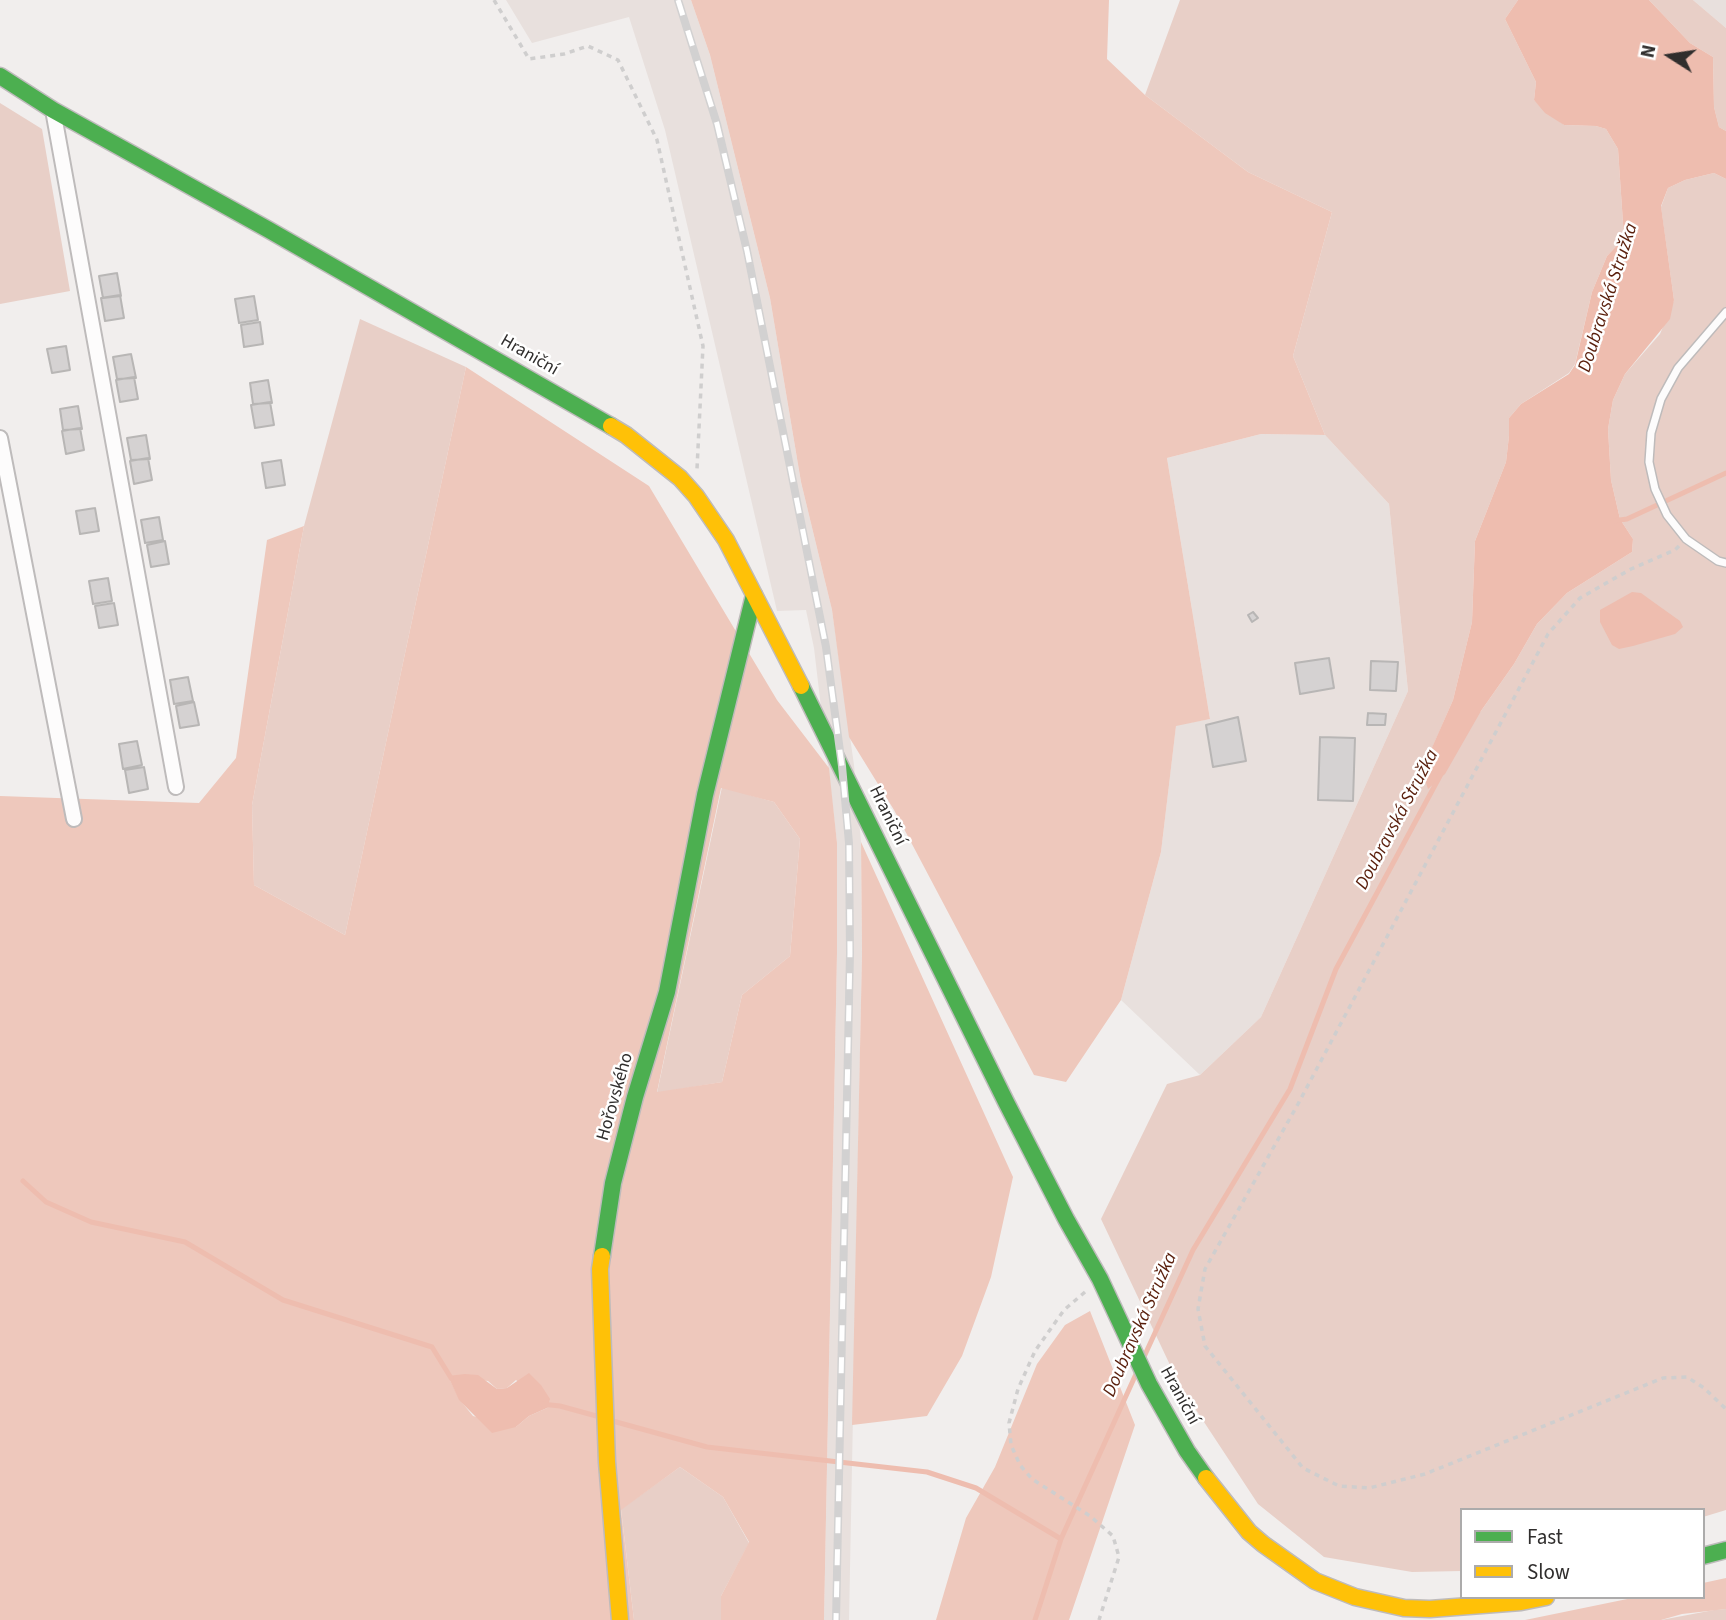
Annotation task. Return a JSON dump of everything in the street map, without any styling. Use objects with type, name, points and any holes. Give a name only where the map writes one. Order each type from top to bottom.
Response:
[{"type":"main road","name":"Hraniční","points":[[0,76],[53,110],[270,230],[596,417],[654,456],[680,478],[696,496],[726,540],[1006,1102],[1100,1279],[1149,1384],[1187,1451],[1210,1485],[1250,1532],[1298,1571],[1334,1589],[1376,1603],[1404,1608],[1471,1607],[1531,1599]]},
{"type":"main road","name":"Hořovského","points":[[620,1620],[607,1462],[600,1269],[613,1183],[635,1097],[667,992],[705,795],[754,595]]},
{"type":"main road","points":[[1705,1555],[1726,1550]]},
{"type":"street","points":[[53,110],[176,787]]},
{"type":"street","points":[[0,438],[74,819]]},
{"type":"lane","points":[[1726,312],[1678,368],[1661,399],[1651,433],[1649,462],[1654,489],[1667,515],[1686,538],[1718,561],[1726,563]]},
{"type":"path","points":[[494,0],[529,59],[564,54],[588,46],[618,60],[657,140],[703,346],[696,496]]},
{"type":"path","points":[[1686,538],[1675,551],[1632,569],[1580,598],[1548,634],[1298,1104],[1205,1269],[1198,1309],[1205,1346],[1303,1468],[1339,1486],[1369,1488],[1425,1475],[1663,1378],[1687,1377],[1704,1388],[1726,1409]]},
{"type":"path","points":[[1099,1620],[1119,1557],[1113,1536],[1090,1516],[1032,1479],[1020,1465],[1011,1445],[1009,1423],[1018,1390],[1035,1351],[1064,1310],[1100,1279]]},
{"type":"shaded area","points":[[506,0],[691,0],[710,55],[770,298],[801,482],[832,610],[854,765],[861,842],[862,954],[849,1620],[824,1620],[837,843],[814,648],[806,610],[777,611],[665,130],[629,17],[532,43]]},
{"type":"shaded area","points":[[691,0],[1109,0],[1107,59],[1145,95],[1248,172],[1332,212],[1293,356],[1325,435],[1261,434],[1167,458],[1210,719],[1176,726],[1161,852],[1121,1000],[1066,1082],[1034,1075],[894,810],[849,737],[832,610],[801,482],[770,298],[710,55]]},
{"type":"shaded area","points":[[1180,0],[1518,0],[1505,19],[1536,82],[1534,100],[1564,125],[1606,129],[1618,149],[1624,238],[1607,256],[1592,292],[1575,364],[1569,373],[1521,404],[1509,418],[1506,462],[1475,541],[1472,622],[1453,700],[1422,771],[1481,711],[1514,664],[1537,624],[1567,593],[1632,552],[1633,539],[1620,519],[1611,480],[1608,429],[1613,400],[1625,374],[1660,334],[1674,300],[1661,207],[1668,188],[1685,180],[1714,173],[1726,179],[1726,1510],[1705,1516],[1705,1508],[1460,1508],[1460,1571],[1412,1572],[1324,1557],[1258,1504],[1179,1384],[1101,1219],[1167,1084],[1200,1075],[1261,1017],[1408,691],[1389,504],[1325,435],[1293,356],[1332,212],[1248,172],[1145,95]]},
{"type":"shaded area","points":[[1649,0],[1693,0],[1726,28],[1726,131],[1719,127],[1714,107],[1713,57],[1690,43]]},
{"type":"shaded area","points":[[1693,0],[1726,0],[1726,28]]},
{"type":"shaded area","points":[[0,103],[42,129],[70,291],[0,304]]},
{"type":"shaded area","points":[[360,319],[466,367],[345,935],[254,885],[252,805],[304,526]]},
{"type":"shaded area","points":[[466,367],[649,486],[777,700],[829,768],[837,843],[837,953],[824,1620],[721,1620],[721,1596],[749,1542],[723,1497],[680,1467],[621,1510],[634,1620],[0,1620],[0,796],[199,803],[236,758],[267,540],[304,526],[252,805],[254,885],[345,935]],"holes":[[[721,788],[774,802],[800,839],[790,956],[742,995],[722,1082],[657,1092]],[[448,1376],[488,1381],[497,1389],[507,1388],[516,1380],[547,1408],[529,1416],[516,1427],[473,1416],[460,1400]]]},
{"type":"shaded area","points":[[1261,434],[1325,435],[1389,504],[1408,691],[1261,1017],[1200,1075],[1121,1000],[1161,852],[1176,725],[1210,719],[1167,458]]},
{"type":"shaded area","points":[[722,787],[774,802],[800,839],[790,956],[742,995],[722,1082],[657,1093]]},
{"type":"shaded area","points":[[861,842],[1013,1177],[991,1277],[962,1356],[927,1416],[852,1425],[862,954]]},
{"type":"shaded area","points":[[1090,1311],[1135,1425],[1069,1620],[936,1620],[966,1518],[995,1467],[1037,1364],[1065,1325]]},
{"type":"shaded area","points":[[680,1467],[723,1497],[749,1543],[721,1596],[721,1620],[634,1620],[621,1509]]},
{"type":"shaded area","points":[[1726,1578],[1726,1609],[1682,1614],[1661,1620],[1525,1620],[1627,1599],[1705,1599],[1705,1583]]},
{"type":"shaded area","points":[[1726,1609],[1726,1620],[1661,1620],[1714,1610]]},
{"type":"water","points":[[1518,0],[1649,0],[1690,43],[1713,57],[1714,107],[1719,127],[1726,131],[1726,179],[1714,173],[1685,180],[1668,188],[1661,206],[1674,300],[1670,319],[1625,374],[1613,400],[1608,429],[1611,480],[1620,519],[1633,539],[1632,552],[1567,593],[1537,624],[1514,664],[1481,711],[1445,774],[1428,789],[1422,770],[1453,700],[1472,622],[1475,541],[1506,462],[1509,418],[1521,404],[1569,374],[1575,365],[1592,292],[1607,256],[1624,238],[1618,149],[1606,129],[1564,125],[1545,113],[1534,100],[1536,82],[1505,19]]},
{"type":"water","points":[[1632,592],[1641,593],[1680,621],[1683,627],[1675,634],[1633,646],[1619,649],[1612,645],[1600,622],[1600,610]]},
{"type":"water","points":[[529,1373],[550,1399],[547,1408],[529,1416],[516,1427],[492,1433],[459,1400],[448,1376],[478,1375],[497,1389],[507,1388]]},
{"type":"building","points":[[117,273],[121,296],[103,298],[99,276]]},
{"type":"building","points":[[120,295],[124,318],[105,321],[101,298]]},
{"type":"building","points":[[254,296],[258,320],[239,323],[235,299]]},
{"type":"building","points":[[260,322],[263,344],[244,347],[241,325]]},
{"type":"building","points":[[66,346],[70,370],[52,373],[47,349]]},
{"type":"building","points":[[131,354],[136,378],[117,379],[113,357]]},
{"type":"building","points":[[134,377],[138,399],[120,402],[116,380]]},
{"type":"building","points":[[268,380],[272,403],[253,404],[250,383]]},
{"type":"building","points":[[270,402],[274,425],[255,428],[251,405]]},
{"type":"building","points":[[78,406],[82,429],[63,430],[60,409]]},
{"type":"building","points":[[80,428],[84,450],[66,454],[62,431]]},
{"type":"building","points":[[146,435],[150,459],[131,460],[127,438]]},
{"type":"building","points":[[148,458],[152,480],[134,484],[130,461]]},
{"type":"building","points":[[281,460],[285,485],[266,488],[262,463]]},
{"type":"building","points":[[95,508],[99,531],[80,534],[76,511]]},
{"type":"building","points":[[159,517],[163,540],[145,543],[141,520]]},
{"type":"building","points":[[165,541],[169,564],[151,567],[147,545]]},
{"type":"building","points":[[108,578],[112,601],[93,604],[89,581]]},
{"type":"building","points":[[114,603],[118,625],[99,628],[95,606]]},
{"type":"building","points":[[1253,612],[1258,618],[1252,622],[1248,615]]},
{"type":"building","points":[[1329,658],[1334,688],[1300,694],[1295,663]]},
{"type":"building","points":[[1371,661],[1398,662],[1396,691],[1370,690]]},
{"type":"building","points":[[188,677],[193,701],[174,704],[170,680]]},
{"type":"building","points":[[194,702],[199,725],[180,728],[176,706]]},
{"type":"building","points":[[1368,713],[1386,714],[1385,725],[1367,725]]},
{"type":"building","points":[[1238,717],[1246,761],[1213,767],[1206,725]]},
{"type":"building","points":[[1320,737],[1355,738],[1353,801],[1318,800]]},
{"type":"building","points":[[137,741],[142,765],[123,769],[119,744]]},
{"type":"building","points":[[144,767],[148,789],[129,793],[125,770]]},
{"type":"waterway","points":[[1613,521],[1627,519],[1726,473]]},
{"type":"waterway","name":"Doubravská Stružka","points":[[1143,1359],[1193,1250],[1290,1089],[1336,969],[1440,776]]},
{"type":"waterway","points":[[23,1181],[46,1202],[91,1222],[185,1242],[283,1300],[432,1347],[451,1378]]},
{"type":"waterway","name":"Doubravská Stružka","points":[[1035,1620],[1061,1539],[1136,1374]]},
{"type":"waterway","points":[[541,1404],[560,1406],[600,1417]]},
{"type":"waterway","points":[[609,1420],[707,1447],[927,1472],[976,1488],[1061,1539]]},
{"type":"railway","points":[[678,0],[717,124],[747,251],[826,647],[842,766],[849,843],[850,953],[836,1620]]},
{"type":"traffic: fast","points":[[0,76],[53,110],[611,426]]},
{"type":"traffic: fast","points":[[602,1256],[613,1183],[635,1097],[667,992],[705,795],[754,595]]},
{"type":"traffic: fast","points":[[801,686],[1006,1102],[1100,1279],[1149,1384],[1187,1451],[1206,1478]]},
{"type":"traffic: fast","points":[[1705,1555],[1726,1550]]},
{"type":"traffic: slow","points":[[611,426],[680,478],[696,496],[726,540],[801,686]]},
{"type":"traffic: slow","points":[[602,1256],[600,1269],[607,1462],[620,1620]]},
{"type":"traffic: slow","points":[[1206,1478],[1249,1532],[1263,1544],[1315,1581],[1355,1597],[1404,1608],[1430,1609],[1536,1599]]}]
